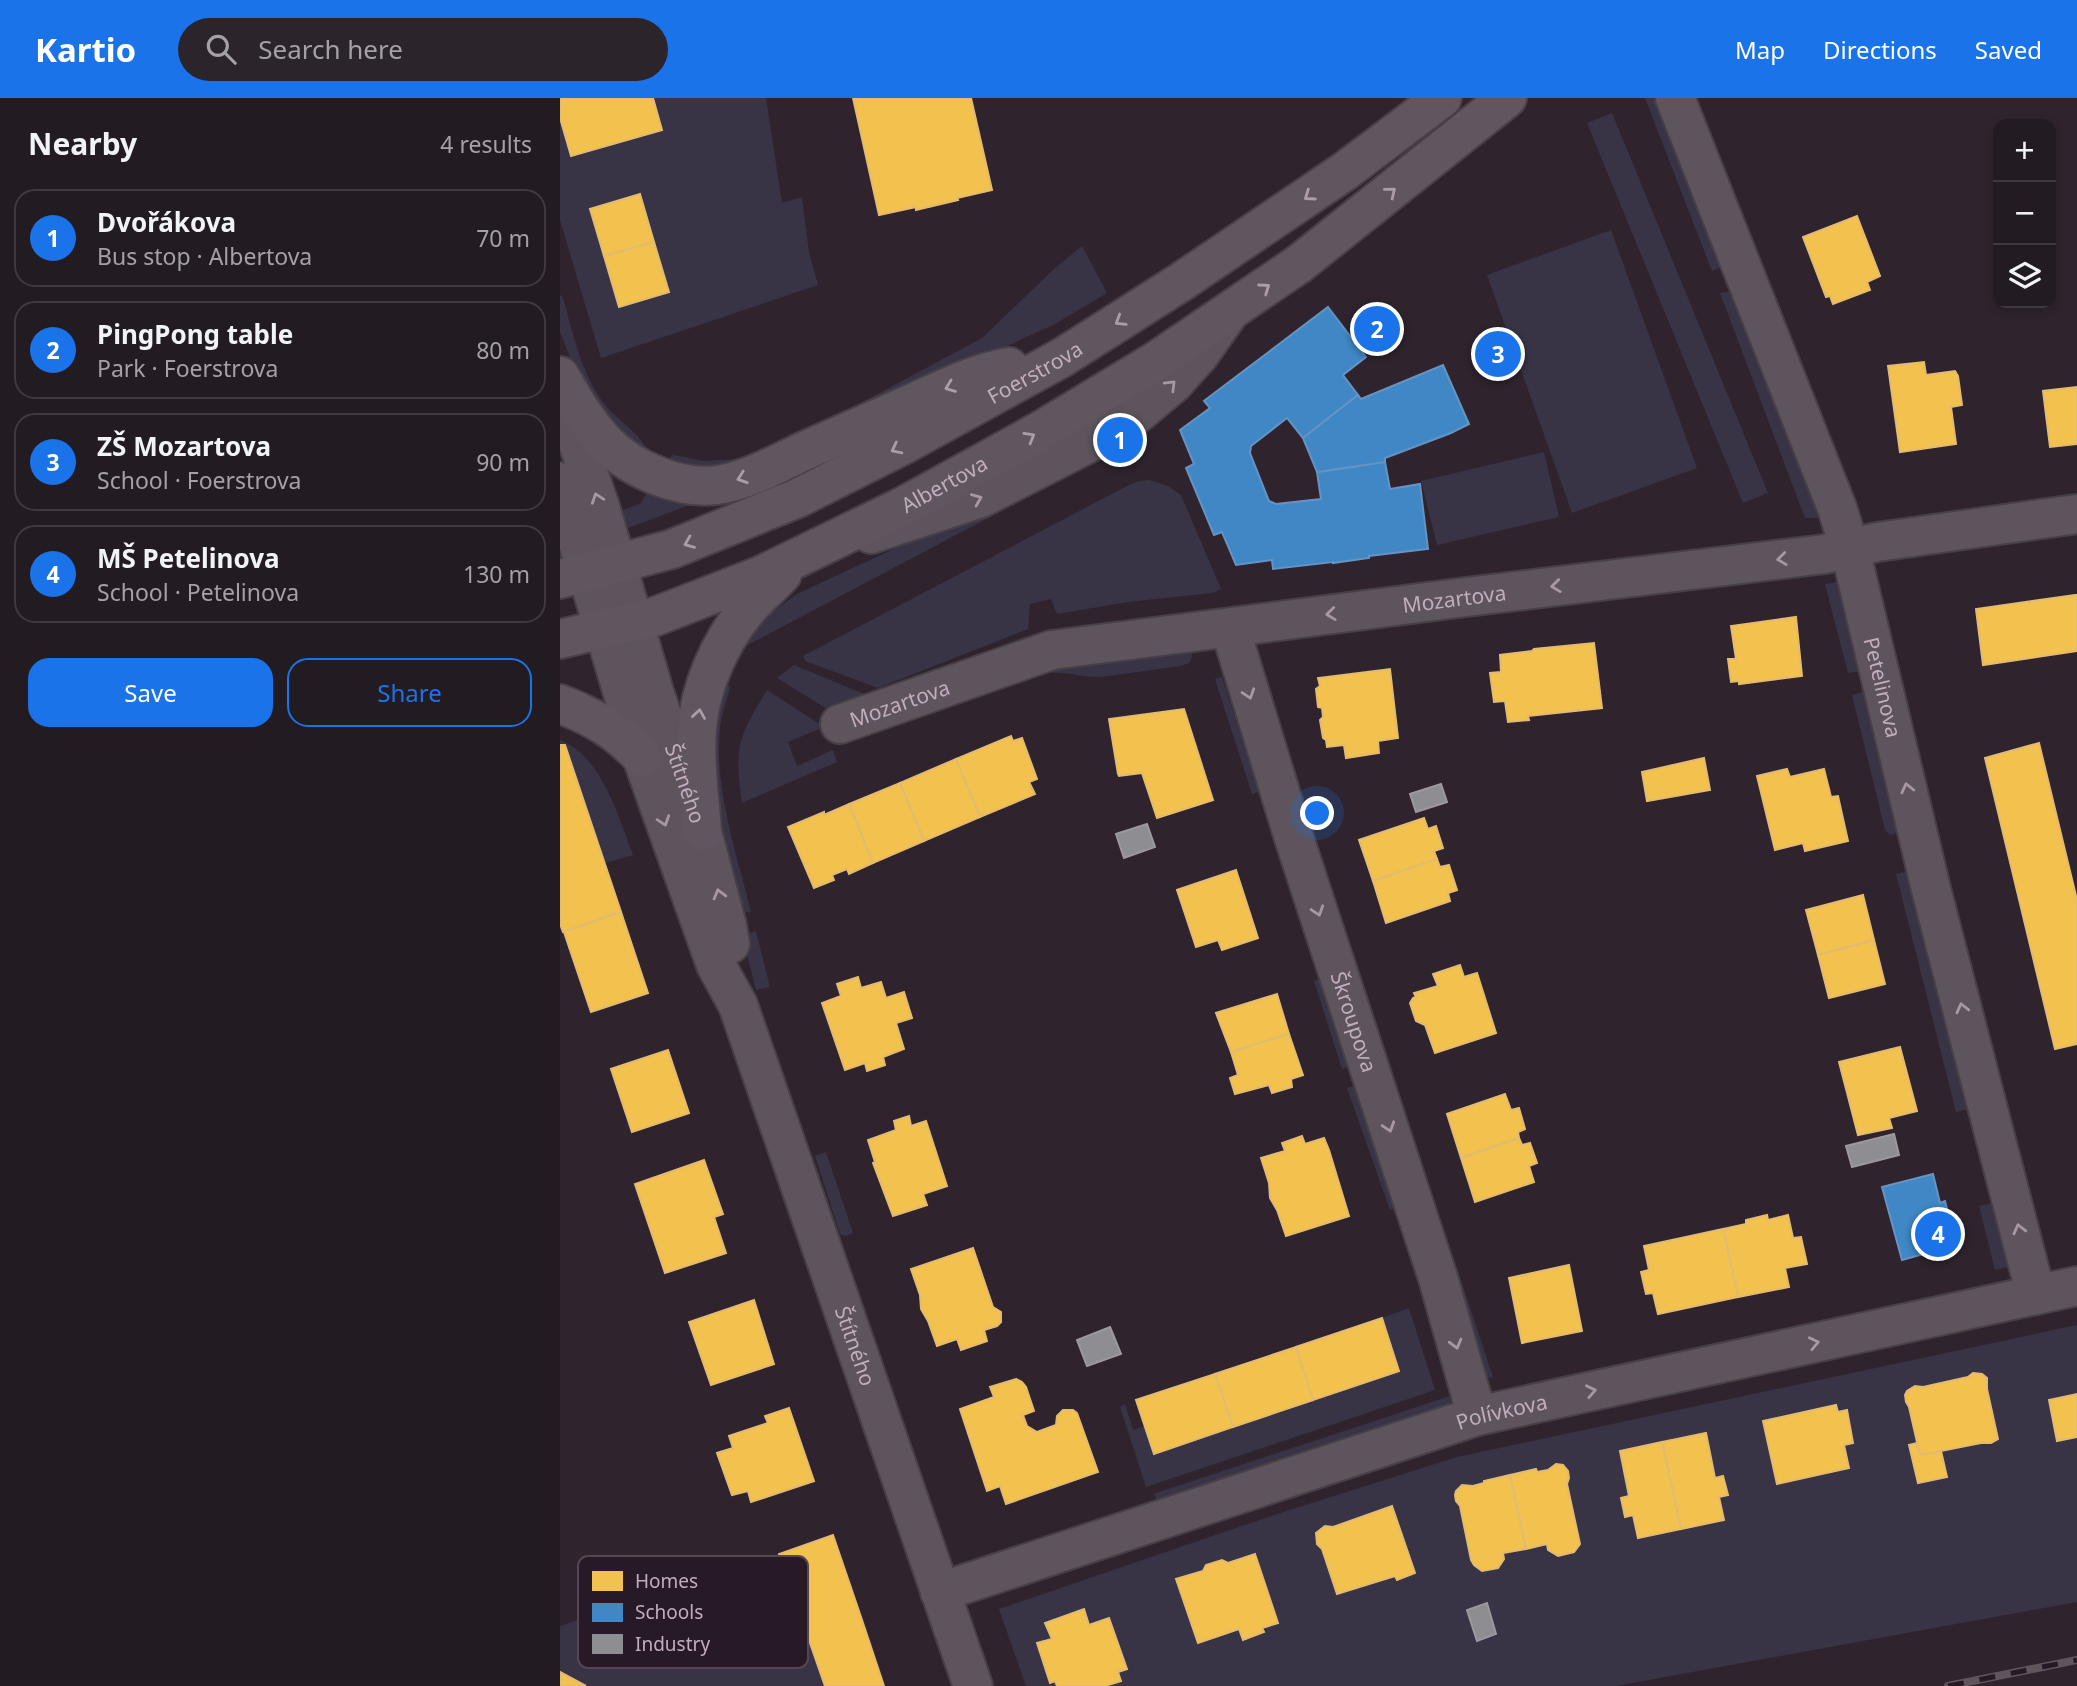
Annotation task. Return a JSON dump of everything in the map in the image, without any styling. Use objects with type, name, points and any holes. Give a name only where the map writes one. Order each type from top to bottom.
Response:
[{"type":"main road","name":"Foerstrova","points":[[588,571],[672,549],[799,498],[903,445],[1063,357],[1289,210],[1442,98]]},
{"type":"main road","name":"Albertova","points":[[560,639],[654,617],[806,556],[906,505],[1040,431],[1156,361],[1299,264],[1507,98]]},
{"type":"main road","points":[[560,376],[589,423],[606,444],[626,460],[668,480],[706,486],[727,483],[765,470],[937,392],[995,369],[1063,357]]},
{"type":"main road","points":[[702,831],[696,731],[706,687],[720,651],[744,613],[806,556]]},
{"type":"main road","points":[[560,704],[603,723],[642,757]]},
{"type":"street","name":"Petelinova","points":[[1675,98],[1837,508],[1850,549],[1931,889],[2036,1295]]},
{"type":"street","points":[[560,389],[600,507],[588,571]]},
{"type":"street","points":[[560,482],[588,571],[619,625]]},
{"type":"street","name":"Mozartova","points":[[840,724],[1047,638],[1230,628],[1825,554],[1877,542],[2077,514]]},
{"type":"street","name":"Štítného","points":[[619,625],[642,757],[716,965],[738,1005],[973,1686]]},
{"type":"street","name":"Štítného","points":[[619,625],[654,692],[702,831],[727,926],[738,1005]]},
{"type":"street","name":"Škroupova","points":[[1230,628],[1298,850],[1435,1267],[1477,1416]]},
{"type":"street","name":"Polívkova","points":[[940,1592],[1477,1416],[2077,1286]]},
{"type":"shaded area","points":[[560,98],[766,98],[782,203],[802,197],[809,252],[818,285],[601,358],[560,220]]},
{"type":"shaded area","points":[[1645,98],[1659,98],[1726,265],[1712,271]]},
{"type":"shaded area","points":[[1612,113],[1768,493],[1743,503],[1587,123]]},
{"type":"shaded area","points":[[1611,230],[1697,468],[1572,513],[1487,275]]},
{"type":"shaded area","points":[[1082,246],[1107,293],[1055,324],[781,449],[708,470],[671,462],[671,456],[674,455],[703,461],[742,459],[818,426],[982,338]]},
{"type":"shaded area","points":[[1720,293],[1734,293],[1819,518],[1805,518]]},
{"type":"shaded area","points":[[562,295],[590,381],[606,406],[637,435],[647,454],[610,427],[573,365],[560,332]]},
{"type":"shaded area","points":[[1544,452],[1559,517],[1437,545],[1421,481]]},
{"type":"shaded area","points":[[1057,473],[1060,480],[742,648],[766,618],[797,594]]},
{"type":"shaded area","points":[[1149,480],[1168,486],[1181,495],[1221,589],[1212,593],[1128,602],[1057,614],[1051,599],[1030,604],[1028,629],[878,688],[805,661],[803,656],[1127,486]]},
{"type":"shaded area","points":[[649,489],[690,505],[625,529],[616,513],[641,503]]},
{"type":"shaded area","points":[[1839,582],[1862,671],[1848,673],[1825,584]]},
{"type":"shaded area","points":[[1191,647],[1192,657],[1189,663],[1181,666],[1101,677],[1052,673],[1019,684],[1016,676],[1049,665]]},
{"type":"shaded area","points":[[794,665],[881,701],[840,717],[777,678]]},
{"type":"shaded area","points":[[1222,677],[1259,792],[1252,794],[1215,679]]},
{"type":"shaded area","points":[[725,680],[730,687],[720,729],[720,775],[728,821],[751,912],[737,914],[713,774],[711,747]]},
{"type":"shaded area","points":[[767,690],[824,727],[788,742],[797,766],[833,750],[837,762],[742,803],[738,769],[741,744],[744,732]]},
{"type":"shaded area","points":[[1867,691],[1901,832],[1890,835],[1885,830],[1852,695]]},
{"type":"shaded area","points":[[560,740],[587,759],[597,773],[615,806],[633,855],[605,863],[565,745],[560,745]]},
{"type":"shaded area","points":[[1911,870],[1968,1109],[1956,1112],[1896,874]]},
{"type":"shaded area","points":[[756,931],[770,987],[756,990],[742,935]]},
{"type":"shaded area","points":[[1320,979],[1348,1067],[1342,1069],[1314,981]]},
{"type":"shaded area","points":[[1355,1086],[1396,1208],[1390,1210],[1347,1088]]},
{"type":"shaded area","points":[[826,1152],[853,1233],[845,1236],[840,1234],[815,1156]]},
{"type":"shaded area","points":[[1993,1203],[2008,1267],[1995,1270],[1979,1206]]},
{"type":"shaded area","points":[[1446,1235],[1493,1377],[1486,1379],[1437,1238]]},
{"type":"shaded area","points":[[1409,1308],[1435,1390],[1146,1487],[1120,1407],[1125,1404],[1133,1430],[1145,1426],[1154,1454],[1399,1372],[1382,1318]]},
{"type":"shaded area","points":[[2077,1325],[2077,1602],[1616,1686],[1026,1686],[999,1609],[1274,1515],[1457,1457]],"holes":[[[1847,1411],[1853,1442],[1844,1445],[1849,1468],[1777,1484],[1763,1421]],[[1705,1433],[1715,1478],[1723,1477],[1727,1495],[1719,1497],[1724,1520],[1638,1538],[1633,1515],[1625,1517],[1621,1499],[1629,1496],[1620,1451]],[[1554,1464],[1561,1464],[1568,1469],[1567,1484],[1580,1544],[1574,1552],[1558,1556],[1548,1550],[1547,1544],[1503,1553],[1504,1559],[1498,1568],[1482,1571],[1456,1501],[1456,1491],[1463,1485],[1473,1486],[1536,1469],[1537,1472],[1548,1470]]]},
{"type":"shaded area","points":[[1456,1394],[1448,1405],[1443,1407],[1158,1501],[1153,1494]]},
{"type":"shaded area","points":[[578,1620],[578,1668],[808,1668],[808,1637],[825,1686],[586,1686],[560,1672],[560,1626]]},
{"type":"building: Homes","points":[[653,98],[662,130],[571,156],[560,118],[560,99]]},
{"type":"building: Homes","points":[[853,98],[971,98],[992,190],[916,210],[916,207],[879,215]]},
{"type":"building: Homes","points":[[640,194],[654,242],[604,256],[590,209]]},
{"type":"building: Homes","points":[[1857,216],[1880,276],[1867,282],[1870,290],[1833,304],[1830,296],[1826,297],[1803,237]]},
{"type":"building: Homes","points":[[654,242],[669,292],[619,307],[604,256]]},
{"type":"building: Homes","points":[[1924,362],[1926,375],[1955,371],[1958,376],[1962,405],[1951,407],[1956,444],[1900,452],[1888,366]]},
{"type":"building: Homes","points":[[2077,387],[2077,444],[2050,447],[2043,391]]},
{"type":"building: Homes","points":[[2077,595],[2077,651],[1983,665],[1976,609]]},
{"type":"building: Homes","points":[[1796,617],[1802,676],[1739,684],[1739,681],[1731,682],[1728,659],[1736,659],[1731,626]]},
{"type":"building: Homes","points":[[1594,643],[1602,708],[1528,716],[1529,720],[1508,722],[1505,701],[1494,702],[1490,673],[1501,672],[1500,655]]},
{"type":"building: Homes","points":[[1390,669],[1398,738],[1378,741],[1379,753],[1346,758],[1344,745],[1327,747],[1320,720],[1323,717],[1322,708],[1318,707],[1318,678]]},
{"type":"building: Homes","points":[[1184,709],[1213,800],[1157,818],[1142,773],[1118,774],[1109,719]]},
{"type":"building: Homes","points":[[1011,736],[1013,741],[1022,738],[1037,779],[1029,782],[1035,794],[980,817],[956,759]]},
{"type":"building: Homes","points":[[2039,743],[2077,900],[2077,1044],[2055,1049],[1985,758]]},
{"type":"building: Homes","points":[[560,745],[565,745],[621,912],[563,932],[560,924]]},
{"type":"building: Homes","points":[[1704,758],[1710,790],[1647,801],[1642,772]]},
{"type":"building: Homes","points":[[956,759],[980,817],[924,841],[900,783]]},
{"type":"building: Homes","points":[[1787,769],[1790,777],[1824,769],[1831,797],[1838,796],[1848,841],[1805,851],[1803,843],[1775,850],[1757,776]]},
{"type":"building: Homes","points":[[900,783],[924,841],[873,863],[849,804]]},
{"type":"building: Homes","points":[[849,804],[873,863],[849,874],[847,869],[832,875],[834,880],[814,888],[788,827]]},
{"type":"building: Homes","points":[[1424,818],[1428,829],[1436,826],[1443,848],[1434,851],[1437,859],[1373,881],[1359,840]]},
{"type":"building: Homes","points":[[1437,859],[1440,867],[1449,865],[1457,890],[1448,893],[1450,901],[1386,923],[1373,881]]},
{"type":"building: Homes","points":[[1236,870],[1258,938],[1222,950],[1218,940],[1196,947],[1177,890]]},
{"type":"building: Homes","points":[[1863,895],[1874,940],[1818,955],[1806,910]]},
{"type":"building: Homes","points":[[621,912],[648,993],[591,1012],[564,932]]},
{"type":"building: Homes","points":[[1874,940],[1885,984],[1829,998],[1818,955]]},
{"type":"building: Homes","points":[[1460,965],[1464,977],[1477,973],[1496,1033],[1435,1053],[1425,1025],[1416,1021],[1410,1003],[1416,997],[1414,993],[1438,986],[1433,974]]},
{"type":"building: Homes","points":[[858,977],[861,988],[881,982],[886,998],[904,992],[912,1018],[896,1023],[904,1049],[883,1057],[885,1065],[867,1071],[865,1063],[845,1070],[822,1003],[841,996],[837,984]]},
{"type":"building: Homes","points":[[1277,994],[1289,1034],[1231,1052],[1216,1013]]},
{"type":"building: Homes","points":[[1289,1034],[1303,1075],[1291,1079],[1292,1087],[1272,1093],[1269,1085],[1235,1094],[1230,1078],[1238,1075],[1231,1052]]},
{"type":"building: Homes","points":[[1900,1047],[1917,1111],[1889,1118],[1892,1128],[1858,1135],[1839,1062]]},
{"type":"building: Homes","points":[[668,1050],[689,1113],[632,1132],[611,1069]]},
{"type":"building: Homes","points":[[1505,1094],[1511,1110],[1519,1108],[1525,1129],[1518,1132],[1519,1138],[1461,1158],[1447,1114]]},
{"type":"building: Homes","points":[[909,1116],[911,1126],[926,1121],[947,1186],[923,1194],[927,1205],[893,1216],[873,1163],[875,1162],[868,1140],[896,1130],[894,1121]]},
{"type":"building: Homes","points":[[1302,1136],[1305,1144],[1324,1138],[1349,1216],[1286,1236],[1270,1198],[1269,1183],[1261,1158],[1285,1151],[1282,1143]]},
{"type":"building: Homes","points":[[1519,1138],[1522,1145],[1530,1143],[1537,1163],[1529,1166],[1534,1182],[1475,1202],[1461,1158]]},
{"type":"building: Homes","points":[[704,1160],[723,1214],[714,1217],[726,1253],[665,1273],[635,1184]]},
{"type":"building: Homes","points":[[1767,1215],[1768,1220],[1788,1215],[1793,1238],[1801,1237],[1807,1264],[1785,1268],[1789,1287],[1738,1297],[1723,1229],[1746,1224],[1746,1220]]},
{"type":"building: Homes","points":[[1723,1229],[1738,1297],[1658,1314],[1653,1293],[1646,1294],[1641,1272],[1649,1270],[1644,1246]]},
{"type":"building: Homes","points":[[973,1248],[993,1307],[1001,1312],[1001,1322],[984,1330],[987,1341],[961,1350],[957,1339],[937,1346],[921,1309],[920,1295],[911,1269]]},
{"type":"building: Homes","points":[[1569,1265],[1582,1331],[1522,1343],[1509,1278]]},
{"type":"building: Homes","points":[[754,1300],[774,1364],[711,1385],[689,1322]]},
{"type":"building: Homes","points":[[1382,1318],[1399,1371],[1313,1400],[1296,1347]]},
{"type":"building: Homes","points":[[1296,1347],[1313,1400],[1233,1427],[1215,1374]]},
{"type":"building: Homes","points":[[1973,1373],[1987,1378],[1998,1439],[1991,1443],[1920,1455],[1906,1402],[1907,1391],[1915,1386],[1923,1387],[1968,1377]]},
{"type":"building: Homes","points":[[1215,1374],[1233,1427],[1154,1454],[1136,1400]]},
{"type":"building: Homes","points":[[1016,1379],[1026,1387],[1034,1411],[1023,1415],[1027,1426],[1037,1432],[1056,1425],[1057,1416],[1063,1410],[1077,1413],[1098,1472],[1006,1504],[1000,1486],[987,1491],[960,1409],[994,1397],[990,1387]]},
{"type":"building: Homes","points":[[2077,1394],[2077,1437],[2057,1441],[2049,1400]]},
{"type":"building: Homes","points":[[1836,1405],[1838,1412],[1847,1410],[1853,1443],[1844,1445],[1849,1468],[1777,1484],[1763,1421]]},
{"type":"building: Homes","points":[[789,1408],[814,1481],[751,1502],[748,1491],[732,1495],[717,1453],[733,1448],[729,1436],[768,1423],[765,1416]]},
{"type":"building: Homes","points":[[1706,1433],[1715,1478],[1723,1476],[1728,1495],[1719,1497],[1724,1520],[1681,1529],[1662,1442]]},
{"type":"building: Homes","points":[[1662,1442],[1681,1529],[1638,1538],[1633,1515],[1625,1517],[1621,1498],[1629,1496],[1620,1451]]},
{"type":"building: Homes","points":[[1917,1443],[1920,1455],[1941,1451],[1947,1477],[1918,1483],[1909,1445]]},
{"type":"building: Homes","points":[[1556,1464],[1563,1465],[1568,1471],[1567,1484],[1580,1544],[1574,1552],[1558,1556],[1548,1550],[1547,1544],[1526,1549],[1510,1475],[1536,1469],[1537,1472],[1548,1470]]},
{"type":"building: Homes","points":[[1510,1475],[1526,1549],[1503,1553],[1504,1559],[1498,1568],[1482,1571],[1471,1560],[1460,1506],[1456,1501],[1456,1491],[1462,1485],[1473,1486]]},
{"type":"building: Homes","points":[[1392,1506],[1415,1573],[1397,1580],[1395,1576],[1337,1594],[1322,1549],[1317,1544],[1316,1533],[1325,1526],[1333,1527]]},
{"type":"building: Homes","points":[[833,1535],[884,1686],[825,1686],[808,1637],[808,1556],[779,1554]]},
{"type":"building: Homes","points":[[1255,1554],[1278,1623],[1262,1628],[1264,1632],[1243,1640],[1239,1629],[1198,1643],[1176,1579],[1203,1571],[1206,1565],[1222,1560],[1228,1563]]},
{"type":"building: Homes","points":[[1084,1609],[1089,1625],[1109,1618],[1127,1669],[1118,1672],[1121,1681],[1105,1686],[1057,1686],[1055,1681],[1050,1683],[1037,1643],[1052,1639],[1045,1623]]},
{"type":"building: Homes","points":[[560,1672],[586,1686],[560,1686]]},
{"type":"building: Schools","points":[[1328,307],[1366,357],[1343,375],[1358,395],[1303,438],[1287,418],[1251,446],[1250,453],[1269,501],[1276,504],[1321,499],[1317,472],[1385,462],[1390,489],[1420,484],[1428,549],[1273,569],[1272,560],[1236,565],[1222,532],[1214,535],[1186,468],[1194,464],[1180,430],[1210,408],[1204,401]]},
{"type":"building: Schools","points":[[1443,365],[1469,424],[1385,458],[1385,462],[1317,472],[1303,438],[1358,395],[1361,399]]},
{"type":"building: Schools","points":[[1933,1174],[1940,1203],[1945,1201],[1949,1217],[1944,1218],[1952,1246],[1902,1260],[1882,1187]]},
{"type":"building: Industry","points":[[1441,784],[1447,802],[1416,812],[1410,794]]},
{"type":"building: Industry","points":[[1147,824],[1155,847],[1124,858],[1116,834]]},
{"type":"building: Industry","points":[[1894,1134],[1899,1155],[1852,1167],[1846,1146]]},
{"type":"building: Industry","points":[[1110,1327],[1121,1354],[1087,1366],[1077,1340]]},
{"type":"building: Industry","points":[[1487,1603],[1496,1634],[1477,1641],[1467,1610]]},
{"type":"railway","points":[[1948,1686],[2077,1660]]},
{"type":"place","name":"PingPong table","points":[[1377,329]]},
{"type":"place","name":"ZŠ Mozartova","points":[[1498,354]]},
{"type":"place","name":"Dvořákova","points":[[1120,440]]},
{"type":"place","name":"MŠ Petelinova","points":[[1938,1234]]}]
